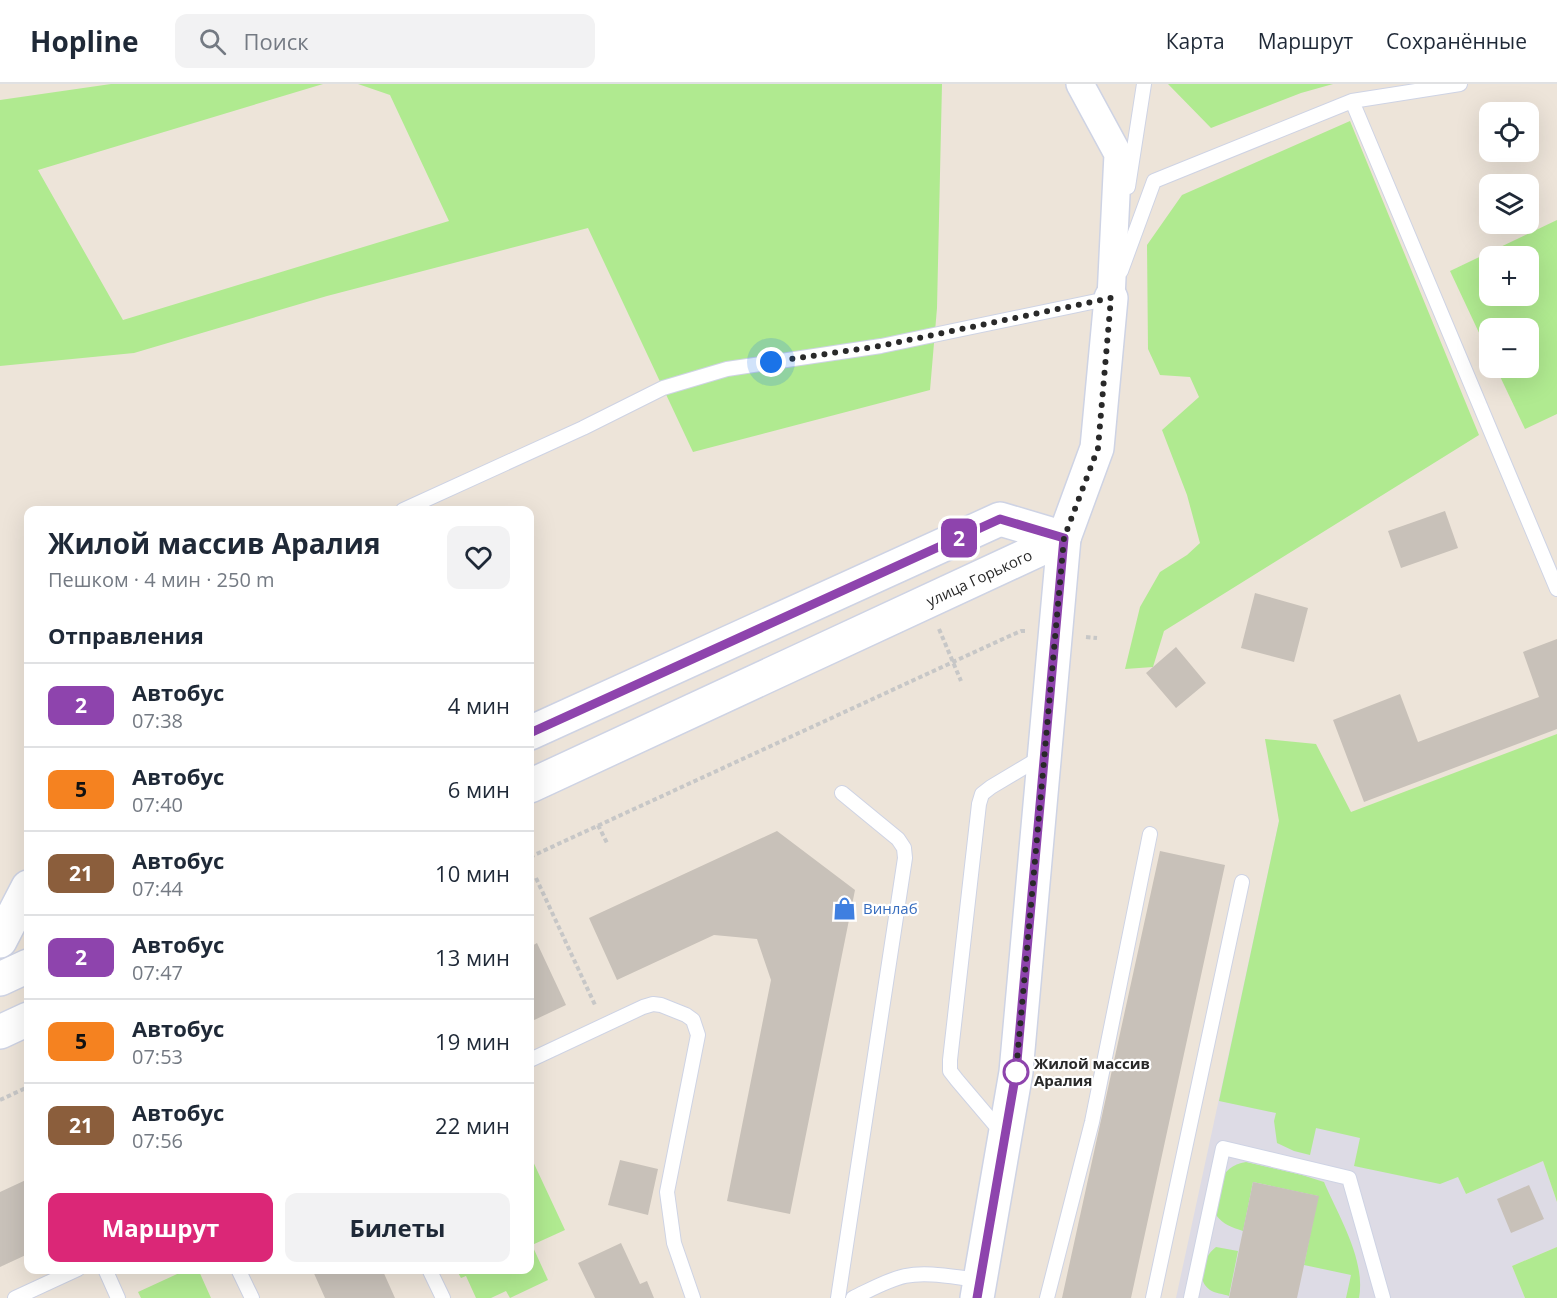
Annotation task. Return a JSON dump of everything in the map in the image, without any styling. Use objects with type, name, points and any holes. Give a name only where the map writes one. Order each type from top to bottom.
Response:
[{"type":"main road","points":[[979,1289],[1016,1072],[1064,538],[1098,448],[1111,298]]},
{"type":"main road","name":"улица Горького","points":[[534,731],[1000,519],[1064,538]]},
{"type":"main road","name":"улица Горького","points":[[534,784],[1064,538]]},
{"type":"main road","points":[[0,941],[24,895]]},
{"type":"main road","points":[[0,979],[24,968]]},
{"type":"main road","points":[[0,1032],[24,1021]]},
{"type":"street","points":[[1080,84],[1118,154],[1111,298]]},
{"type":"lane","points":[[1111,298],[1144,84]]},
{"type":"lane","points":[[1111,298],[1154,181],[1352,101],[1460,84]]},
{"type":"lane","points":[[1352,101],[1557,589]]},
{"type":"lane","points":[[412,506],[583,428],[663,388],[727,369],[880,346],[1111,298]]},
{"type":"lane","points":[[1005,1137],[957,1080],[951,1071],[950,1060],[982,794],[1044,755]]},
{"type":"lane","points":[[838,1298],[905,858],[904,848],[898,839],[842,793]]},
{"type":"lane","points":[[1047,1298],[1092,1122],[1150,834]]},
{"type":"lane","points":[[1153,1298],[1242,882]]},
{"type":"lane","points":[[534,1058],[653,1004],[686,1015],[693,1020],[698,1035],[667,1192],[674,1243],[693,1298]]},
{"type":"lane","points":[[1191,1298],[1223,1148],[1349,1178],[1383,1298]]},
{"type":"lane","points":[[15,1298],[67,1274]]},
{"type":"lane","points":[[107,1274],[118,1298]]},
{"type":"lane","points":[[240,1274],[252,1298]]},
{"type":"lane","points":[[431,1274],[443,1298]]},
{"type":"lane","points":[[853,1298],[874,1293],[894,1279],[919,1274],[979,1289]]},
{"type":"path","points":[[935,619],[961,681]]},
{"type":"path","points":[[534,854],[1005,638]]},
{"type":"path","points":[[598,825],[608,844]]},
{"type":"path","points":[[536,878],[604,1025]]},
{"type":"path","points":[[0,1100],[24,1089]]},
{"type":"shaded area","points":[[1279,821],[1319,851],[1466,1194],[1543,1161],[1557,1202],[1557,1247],[1512,1266],[1525,1298],[1176,1298]]},
{"type":"green space","points":[[111,84],[323,84],[38,170],[123,320],[449,221],[390,95],[358,84],[942,84],[937,308],[930,390],[693,452],[588,228],[327,296],[134,353],[0,366],[0,100]]},
{"type":"green space","points":[[1168,84],[1333,84],[1301,93],[1211,128]]},
{"type":"green space","points":[[1350,121],[1479,435],[1164,631],[1153,667],[1125,669],[1140,607],[1160,572],[1187,555],[1200,543],[1187,495],[1162,430],[1199,397],[1190,377],[1160,375],[1148,349],[1147,245],[1182,195]]},
{"type":"green space","points":[[1557,220],[1557,414],[1525,429],[1501,378],[1539,378],[1539,318],[1479,318],[1479,333],[1450,271],[1479,257],[1479,306],[1539,306],[1539,246],[1502,246],[1528,234],[1539,234],[1539,229]]},
{"type":"green space","points":[[1557,734],[1557,1202],[1543,1161],[1466,1194],[1458,1177],[1440,1184],[1354,1166],[1360,1138],[1316,1128],[1310,1155],[1294,1151],[1277,1143],[1274,1121],[1276,1113],[1219,1101],[1279,821],[1265,739],[1316,744],[1351,812]]},
{"type":"green space","points":[[1246,1162],[1324,1182],[1355,1254],[1359,1269],[1359,1298],[1346,1298],[1351,1275],[1304,1265],[1318,1196],[1253,1182],[1243,1231],[1228,1225],[1216,1215],[1220,1181],[1230,1169]]},
{"type":"green space","points":[[534,1164],[565,1230],[534,1244]]},
{"type":"green space","points":[[1216,1247],[1238,1251],[1229,1296],[1210,1290],[1202,1280],[1202,1268]]},
{"type":"green space","points":[[1557,1247],[1557,1298],[1525,1298],[1512,1266]]},
{"type":"green space","points":[[534,1249],[548,1280],[510,1298],[506,1291],[491,1298],[476,1298],[466,1276],[461,1278],[459,1274],[534,1274]]},
{"type":"green space","points":[[177,1274],[200,1274],[211,1298],[141,1298],[138,1292]]},
{"type":"building","points":[[1445,511],[1458,548],[1401,568],[1388,531]]},
{"type":"building","points":[[1255,593],[1308,608],[1294,662],[1241,648]]},
{"type":"building","points":[[1557,639],[1557,729],[1364,802],[1333,720],[1400,694],[1418,742],[1539,697],[1523,652]]},
{"type":"building","points":[[1176,647],[1206,683],[1176,708],[1146,673]]},
{"type":"building","points":[[777,831],[855,890],[790,1214],[727,1201],[771,980],[757,939],[714,935],[617,980],[589,918]]},
{"type":"building","points":[[1160,851],[1225,865],[1131,1298],[1062,1298]]},
{"type":"building","points":[[537,943],[566,1005],[534,1020],[534,945]]},
{"type":"building","points":[[620,1160],[658,1169],[648,1215],[608,1205]]},
{"type":"building","points":[[24,1181],[24,1256],[0,1267],[0,1192]]},
{"type":"building","points":[[1253,1182],[1319,1196],[1297,1298],[1229,1298]]},
{"type":"building","points":[[1529,1185],[1544,1219],[1511,1233],[1497,1199]]},
{"type":"building","points":[[621,1243],[640,1284],[647,1281],[654,1298],[595,1298],[578,1263]]},
{"type":"building","points":[[314,1274],[384,1274],[395,1298],[325,1298]]},
{"type":"bus line","name":"2","points":[[534,731],[1000,519],[1064,538],[1016,1072],[990,1235],[977,1298]]},
{"type":"place","name":"Винлаб","points":[[845,908]]},
{"type":"place","name":"Жилой массив Аралия","points":[[1016,1072]]},
{"type":"route","points":[[771,362],[880,346],[1111,298],[1098,448],[1064,538],[1016,1072]]}]
